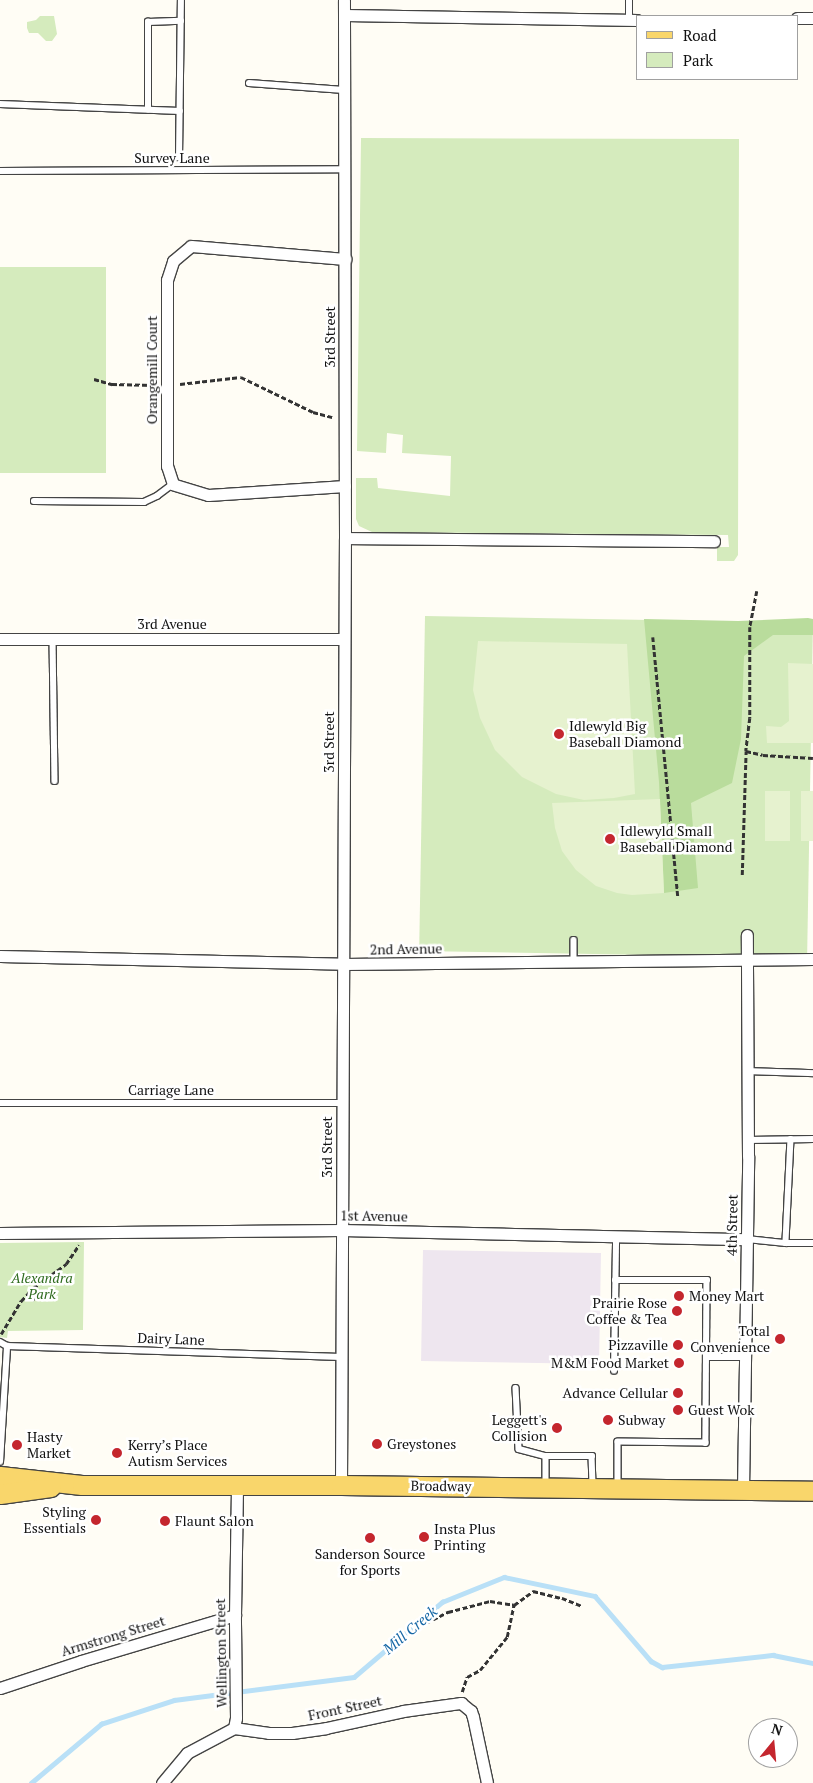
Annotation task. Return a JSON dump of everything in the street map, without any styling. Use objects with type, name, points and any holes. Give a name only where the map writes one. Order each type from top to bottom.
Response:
[{"type":"main road","name":"Broadway","points":[[0,1476],[70,1484],[341,1485],[813,1491]]},
{"type":"main road","name":"Broadway","points":[[0,1494],[70,1484]]},
{"type":"street","name":"3rd Street","points":[[341,1485],[345,538],[344,0]]},
{"type":"street","points":[[345,15],[633,20]]},
{"type":"street","points":[[798,18],[813,18]]},
{"type":"street","name":"Orangemill Court","points":[[173,484],[167,466],[167,280],[173,261],[191,246],[345,259]]},
{"type":"street","points":[[173,484],[208,495],[345,486]]},
{"type":"street","points":[[345,538],[714,541]]},
{"type":"street","name":"3rd Avenue","points":[[0,639],[344,639]]},
{"type":"street","name":"4th Street","points":[[743,1490],[748,1140],[749,960],[747,935]]},
{"type":"street","name":"2nd Avenue","points":[[0,956],[344,964],[813,959]]},
{"type":"street","name":"1st Avenue","points":[[0,1233],[342,1230],[747,1239]]},
{"type":"street","name":"Wellington Street","points":[[234,1728],[236,1701],[237,1485]]},
{"type":"street","name":"Armstrong Street","points":[[0,1688],[80,1661],[235,1615]]},
{"type":"street","points":[[461,1703],[471,1711],[473,1717],[487,1783]]},
{"type":"street","name":"Front Street","points":[[234,1728],[270,1733],[292,1733],[326,1728],[404,1711],[461,1703]]},
{"type":"street","points":[[162,1783],[187,1752],[234,1728]]},
{"type":"lane","points":[[179,158],[181,0]]},
{"type":"lane","points":[[629,0],[633,20]]},
{"type":"lane","points":[[148,110],[148,22],[181,20]]},
{"type":"lane","points":[[249,83],[344,90]]},
{"type":"lane","points":[[0,104],[180,111]]},
{"type":"lane","name":"Survey Lane","points":[[0,171],[343,169]]},
{"type":"lane","points":[[34,501],[144,502],[157,496],[173,484]]},
{"type":"lane","points":[[53,639],[55,781]]},
{"type":"lane","points":[[574,940],[574,962]]},
{"type":"lane","points":[[748,1071],[813,1073]]},
{"type":"lane","name":"Carriage Lane","points":[[0,1103],[343,1103]]},
{"type":"lane","points":[[786,1243],[791,1139]]},
{"type":"lane","points":[[748,1140],[813,1139]]},
{"type":"lane","points":[[614,1371],[616,1237]]},
{"type":"lane","points":[[747,1239],[786,1243],[813,1243]]},
{"type":"lane","points":[[615,1280],[707,1280],[706,1443],[618,1442],[618,1488]]},
{"type":"lane","name":"Dairy Lane","points":[[0,1340],[7,1346],[343,1357]]},
{"type":"lane","points":[[0,1462],[7,1346]]},
{"type":"lane","points":[[707,1357],[745,1357]]},
{"type":"lane","points":[[516,1388],[519,1449],[546,1456],[592,1456],[593,1488]]},
{"type":"lane","points":[[546,1456],[546,1488]]},
{"type":"path","points":[[94,378],[112,384],[167,386],[241,377],[313,412],[345,419]]},
{"type":"path","points":[[742,875],[746,751],[750,718],[750,627],[758,591]]},
{"type":"path","points":[[653,637],[678,897]]},
{"type":"path","points":[[746,751],[763,755],[813,758]]},
{"type":"path","points":[[0,1340],[21,1301],[66,1264],[81,1242],[79,1232]]},
{"type":"path","points":[[28,1294],[35,1300]]},
{"type":"path","points":[[461,1703],[462,1688],[468,1677],[480,1670],[507,1637],[514,1605],[533,1592],[562,1598],[582,1606]]},
{"type":"path","points":[[426,1623],[448,1612],[490,1601],[514,1605]]},
{"type":"shaded area","points":[[423,1250],[601,1253],[599,1364],[421,1361]]},
{"type":"green space","points":[[40,16],[54,16],[57,34],[52,41],[46,41],[38,33],[29,33],[27,22],[36,20]]},
{"type":"green space","points":[[361,138],[739,139],[738,555],[734,561],[717,561],[717,547],[729,547],[728,535],[372,532],[359,526],[356,519],[356,478],[377,478],[378,488],[450,496],[451,456],[402,453],[403,435],[387,433],[386,453],[357,451]]},
{"type":"green space","points":[[0,267],[106,267],[106,473],[0,473]]},
{"type":"green space","points":[[425,616],[813,623],[807,958],[419,951]]},
{"type":"green space","points":[[644,619],[738,621],[813,619],[813,635],[773,635],[744,656],[741,739],[732,783],[691,803],[698,888],[664,893],[659,782]]},
{"type":"green space","name":"Idlewyld Big Baseball Diamond","points":[[478,641],[627,644],[635,794],[614,798],[584,800],[556,794],[522,777],[495,750],[480,718],[473,690]]},
{"type":"green space","points":[[788,663],[813,664],[813,743],[767,743],[766,726],[781,727],[789,721]]},
{"type":"green space","points":[[765,791],[790,791],[790,841],[765,841]]},
{"type":"green space","points":[[801,791],[813,791],[813,841],[801,841]]},
{"type":"green space","name":"Idlewyld Small Baseball Diamond","points":[[660,799],[664,893],[632,895],[617,893],[596,886],[576,870],[562,851],[555,828],[552,803]]},
{"type":"green space","name":"Alexandra Park","points":[[84,1242],[83,1330],[8,1331],[7,1338],[0,1337],[0,1243]]},
{"type":"waterway","name":"Mill Creek","points":[[31,1783],[101,1724],[174,1700],[354,1677],[442,1602],[504,1577],[595,1596],[651,1661],[662,1667],[773,1655],[813,1663]]},
{"type":"place","name":"Idlewyld Big Baseball Diamond","points":[[559,734]]},
{"type":"place","name":"Idlewyld Small Baseball Diamond","points":[[610,839]]},
{"type":"place","name":"Money Mart","points":[[679,1296]]},
{"type":"place","name":"Prairie Rose Coffee & Tea","points":[[677,1311]]},
{"type":"place","name":"Total Convenience","points":[[780,1339]]},
{"type":"place","name":"Pizzaville","points":[[678,1345]]},
{"type":"place","name":"M&M Food Market","points":[[679,1363]]},
{"type":"place","name":"Advance Cellular","points":[[678,1393]]},
{"type":"place","name":"Guest Wok","points":[[678,1410]]},
{"type":"place","name":"Subway","points":[[608,1420]]},
{"type":"place","name":"Leggett's Collision","points":[[557,1428]]},
{"type":"place","name":"Greystones","points":[[377,1444]]},
{"type":"place","name":"Hasty Market","points":[[17,1445]]},
{"type":"place","name":"Kerry’s Place Autism Services","points":[[117,1453]]},
{"type":"place","name":"Styling Essentials","points":[[96,1520]]},
{"type":"place","name":"Flaunt Salon","points":[[165,1521]]},
{"type":"place","name":"Insta Plus Printing","points":[[424,1537]]},
{"type":"place","name":"Sanderson Source for Sports","points":[[370,1538]]}]
